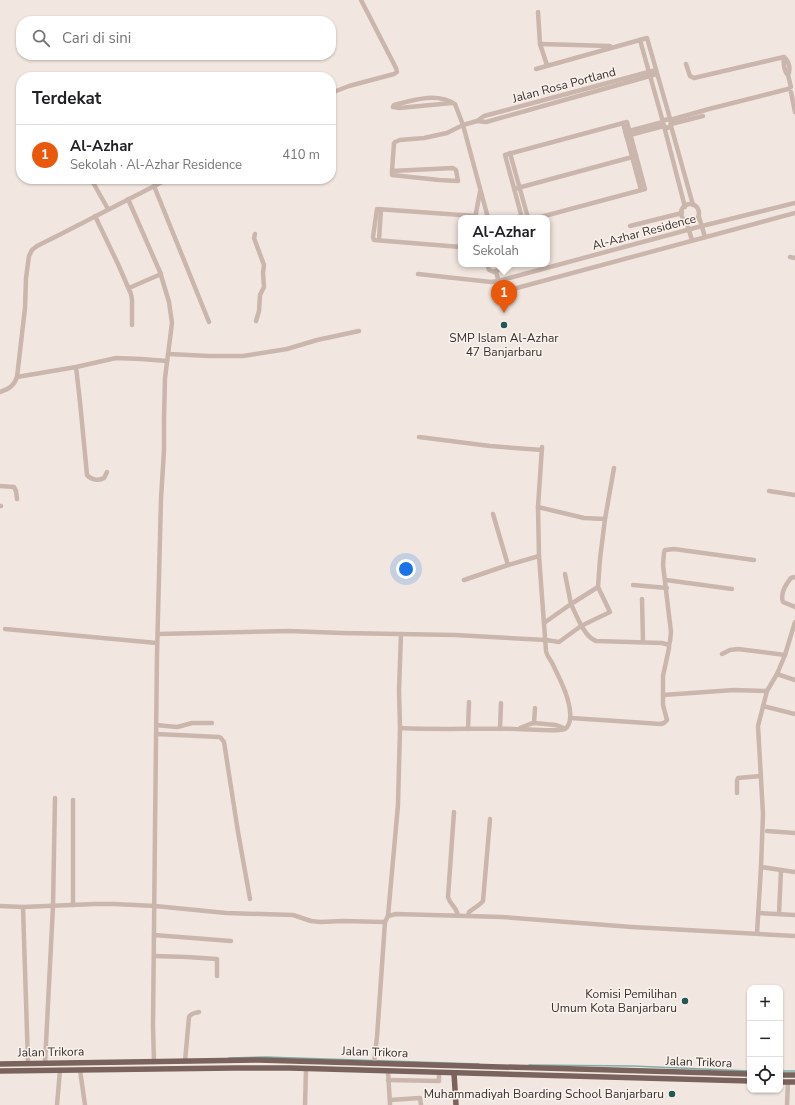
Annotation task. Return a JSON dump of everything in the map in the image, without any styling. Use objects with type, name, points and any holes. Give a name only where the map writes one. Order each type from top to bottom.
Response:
[{"type":"main road","name":"Jalan Trikora","points":[[0,1064],[258,1060],[747,1074]]},
{"type":"main road","points":[[135,1062],[135,1069]]},
{"type":"main road","points":[[365,1063],[365,1070]]},
{"type":"main road","name":"Jalan Trikora","points":[[0,1071],[234,1068],[365,1070],[747,1081]]},
{"type":"main road","points":[[597,1070],[597,1077]]},
{"type":"main road","points":[[454,1073],[456,1105]]},
{"type":"main road","points":[[783,1075],[795,1075]]},
{"type":"main road","points":[[783,1082],[795,1082]]},
{"type":"street","points":[[336,91],[394,74],[397,71],[361,0]]},
{"type":"street","points":[[538,12],[540,44],[547,66]]},
{"type":"street","points":[[536,68],[647,38],[693,205],[699,211],[698,217],[705,237]]},
{"type":"street","points":[[640,40],[682,193],[685,207],[682,213],[683,217],[686,221],[692,240]]},
{"type":"street","points":[[540,44],[616,46]]},
{"type":"street","points":[[670,122],[709,109],[788,89],[790,87],[788,60],[784,57],[694,78],[690,76],[686,64]]},
{"type":"street","name":"Jalan Rosa Portland","points":[[392,171],[393,144],[395,142],[438,136],[448,133],[463,125],[477,121],[484,116],[657,72]]},
{"type":"street","points":[[790,92],[795,112]]},
{"type":"street","points":[[454,103],[399,108],[393,107],[394,105],[427,98],[447,100],[454,103],[463,125],[487,215]]},
{"type":"street","points":[[628,134],[663,124],[664,120],[670,122],[703,116]]},
{"type":"street","points":[[521,215],[505,155],[627,122],[628,134],[645,189],[548,215]]},
{"type":"street","points":[[663,124],[668,128],[670,122]]},
{"type":"street","points":[[510,153],[527,215]]},
{"type":"street","points":[[514,189],[634,156]]},
{"type":"street","points":[[453,168],[456,170],[458,180],[440,180],[393,175],[392,171],[453,168]]},
{"type":"street","points":[[94,184],[108,209]]},
{"type":"street","points":[[0,392],[11,387],[16,381],[17,377],[26,278],[30,253],[37,246],[158,184]]},
{"type":"street","points":[[154,186],[209,322]]},
{"type":"street","points":[[475,215],[480,188]]},
{"type":"street","points":[[682,193],[689,191]]},
{"type":"street","points":[[128,199],[161,274],[169,302],[172,323],[167,361],[161,499],[156,725],[153,1027],[154,1062]]},
{"type":"street","name":"Al-Azhar Residence","points":[[418,274],[491,282],[498,281],[702,226],[795,203]]},
{"type":"street","points":[[685,207],[693,205]]},
{"type":"street","points":[[458,216],[377,209],[373,238],[375,240],[458,247]]},
{"type":"street","points":[[630,226],[682,213]]},
{"type":"street","name":"Al-Azhar Residence","points":[[498,281],[502,292],[795,213]]},
{"type":"street","points":[[95,216],[129,288],[132,300],[132,325]]},
{"type":"street","points":[[686,221],[693,222],[698,217]]},
{"type":"street","points":[[255,234],[254,238],[264,265],[262,274],[264,287],[260,296],[259,311],[256,321]]},
{"type":"street","points":[[488,267],[492,272],[496,272]]},
{"type":"street","points":[[498,281],[496,272],[499,269],[499,267]]},
{"type":"street","points":[[129,288],[161,274]]},
{"type":"street","points":[[168,354],[243,356],[287,349],[317,340],[359,331]]},
{"type":"street","points":[[17,377],[76,367],[116,358],[167,361]]},
{"type":"street","points":[[76,367],[82,416],[86,475],[92,479],[99,480],[104,478],[107,472]]},
{"type":"street","points":[[400,728],[444,730],[553,730],[565,729],[569,725],[571,718],[566,692],[554,666],[547,655],[539,556],[538,506],[542,449],[490,446],[419,437]]},
{"type":"street","points":[[158,634],[281,631],[455,635],[559,642],[581,626],[610,612],[598,587],[605,519],[614,468]]},
{"type":"street","points":[[0,486],[14,487],[17,499]]},
{"type":"street","points":[[769,491],[795,495]]},
{"type":"street","points":[[538,506],[584,518],[605,519]]},
{"type":"street","points":[[493,514],[508,565]]},
{"type":"street","points":[[571,718],[664,723],[667,719],[664,709],[663,676],[671,632],[667,588],[663,565],[665,550],[674,549],[754,560]]},
{"type":"street","points":[[464,580],[539,556]]},
{"type":"street","points":[[566,574],[572,604],[581,626],[592,640],[662,643],[669,645]]},
{"type":"street","points":[[795,577],[789,580],[782,594],[783,602],[795,607]]},
{"type":"street","points":[[666,580],[732,589]]},
{"type":"street","points":[[633,585],[667,588]]},
{"type":"street","points":[[544,623],[598,587]]},
{"type":"street","points":[[642,599],[643,642]]},
{"type":"street","points":[[757,933],[763,814],[758,726],[767,691],[777,674],[785,655],[795,622]]},
{"type":"street","points":[[5,629],[158,643]]},
{"type":"street","points":[[374,1063],[385,922],[388,916],[398,804],[401,634]]},
{"type":"street","points":[[722,654],[730,650],[738,649],[785,655]]},
{"type":"street","points":[[777,674],[795,680]]},
{"type":"street","points":[[663,695],[734,690],[767,691]]},
{"type":"street","points":[[468,729],[469,702]]},
{"type":"street","points":[[500,729],[501,703]]},
{"type":"street","points":[[763,706],[795,714]]},
{"type":"street","points":[[534,723],[535,708]]},
{"type":"street","points":[[156,725],[177,727],[192,723],[212,723]]},
{"type":"street","points":[[519,729],[534,723],[556,725],[565,729]]},
{"type":"street","points":[[156,734],[219,737],[223,740],[250,899]]},
{"type":"street","points":[[737,793],[738,778],[761,776]]},
{"type":"street","points":[[45,1063],[53,906],[55,798]]},
{"type":"street","points":[[73,800],[73,905]]},
{"type":"street","points":[[454,812],[448,897],[450,902],[457,910],[458,916]]},
{"type":"street","points":[[468,916],[469,912],[483,901],[490,819]]},
{"type":"street","points":[[766,831],[795,833]]},
{"type":"street","points":[[761,867],[795,872]]},
{"type":"street","points":[[779,914],[781,870]]},
{"type":"street","points":[[0,906],[23,907],[95,904],[154,906],[226,913],[293,915],[311,921],[320,922],[385,922]]},
{"type":"street","points":[[23,907],[28,1063]]},
{"type":"street","points":[[759,912],[795,915]]},
{"type":"street","points":[[388,916],[396,914],[502,917],[632,927],[795,936]]},
{"type":"street","points":[[154,935],[231,941]]},
{"type":"street","points":[[154,956],[223,960]]},
{"type":"street","points":[[217,959],[217,976]]},
{"type":"street","points":[[185,1061],[189,1017],[192,1013],[199,1012]]},
{"type":"street","points":[[305,1105],[306,1069]]},
{"type":"street","points":[[57,1105],[60,1070]]},
{"type":"street","points":[[80,1070],[85,1105]]},
{"type":"street","points":[[388,1071],[390,1103],[420,1098],[421,1105]]},
{"type":"street","points":[[388,1080],[439,1081],[439,1073]]},
{"type":"street","points":[[787,1105],[788,1082]]},
{"type":"waterway","points":[[229,1058],[266,1057],[479,1064]]},
{"type":"waterway","points":[[529,1065],[632,1066],[747,1071]]},
{"type":"waterway","points":[[783,1071],[795,1071]]},
{"type":"place","name":"Al-Azhar","points":[[504,313]]},
{"type":"place","name":"SMP Islam Al-Azhar 47 Banjarbaru","points":[[504,325]]},
{"type":"place","name":"Komisi Pemilihan Umum Kota Banjarbaru","points":[[685,1001]]},
{"type":"place","name":"Muhammadiyah Boarding School Banjarbaru","points":[[672,1094]]}]
